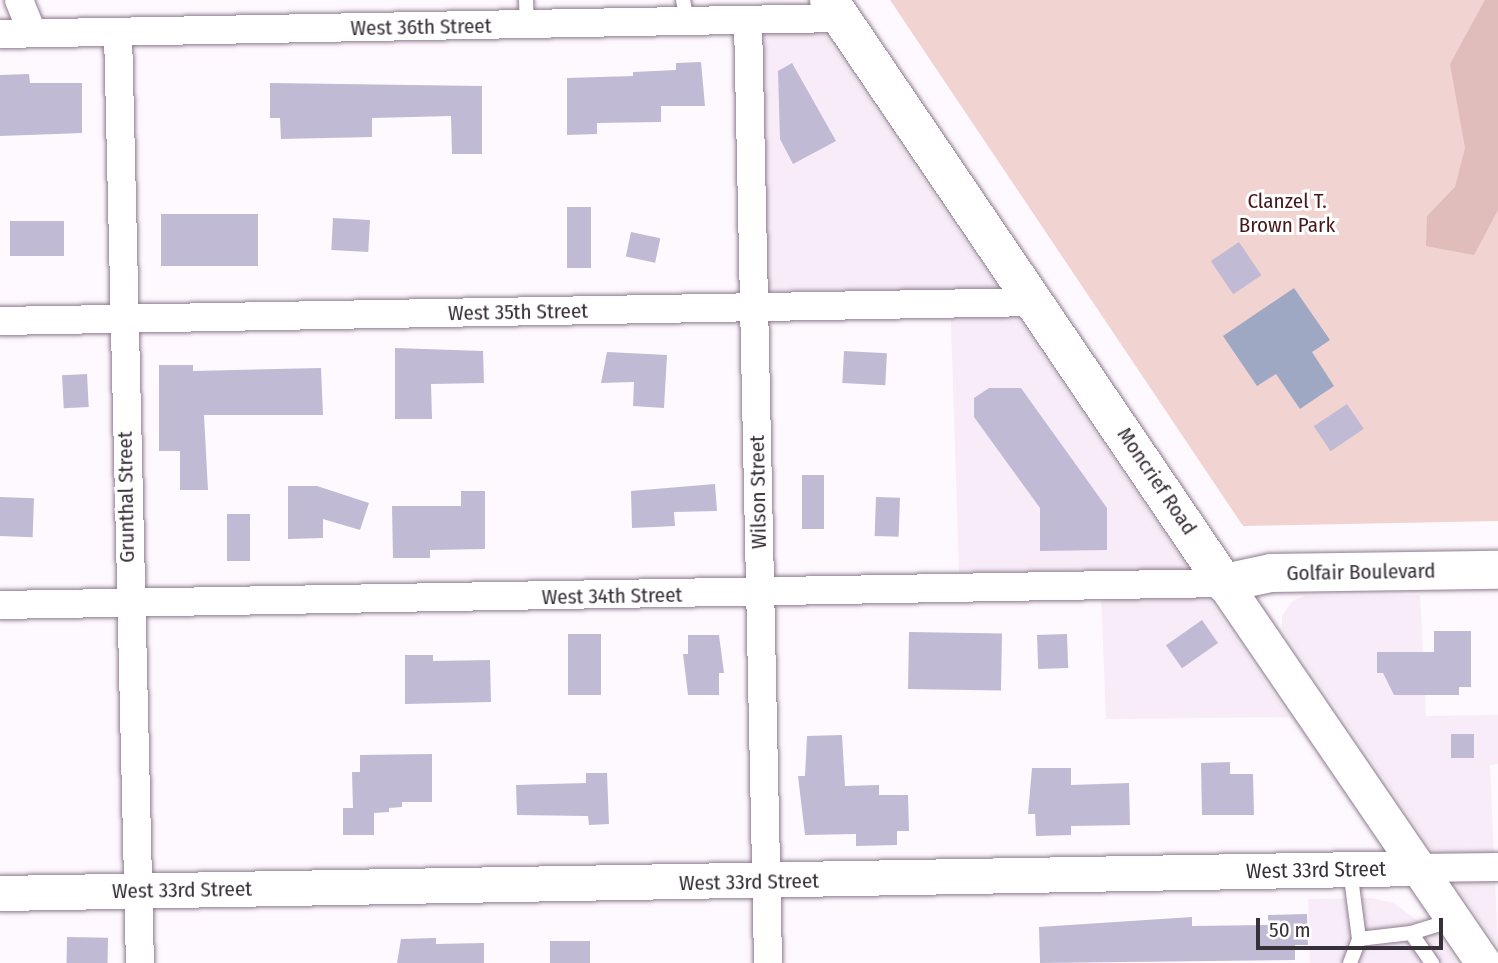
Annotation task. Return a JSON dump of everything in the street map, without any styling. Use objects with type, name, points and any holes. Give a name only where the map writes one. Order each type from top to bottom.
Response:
[{"type":"main road","name":"Moncrief Road","points":[[835,9],[1224,583]]},
{"type":"main road","name":"Golfair Boulevard","points":[[1224,583],[1271,573],[1498,570]]},
{"type":"street","points":[[19,0],[32,33]]},
{"type":"street","name":"West 36th Street","points":[[0,34],[118,32],[526,12],[685,11],[748,21],[835,9]]},
{"type":"street","name":"Wilson Street","points":[[748,21],[768,963]]},
{"type":"street","name":"Grunthal Street","points":[[118,32],[128,604],[140,963]]},
{"type":"street","name":"West 35th Street","points":[[0,321],[1035,302]]},
{"type":"street","name":"West 34th Street","points":[[0,605],[760,594],[1224,583]]},
{"type":"street","name":"Moncrief Road","points":[[1224,583],[1454,920],[1475,961]]},
{"type":"street","name":"West 33rd Street","points":[[0,893],[768,882],[1498,867]]},
{"type":"lane","points":[[1350,870],[1359,939],[1350,963]]},
{"type":"lane","points":[[1359,939],[1410,933],[1454,920]]},
{"type":"lane","points":[[1410,933],[1432,963]]},
{"type":"shaded area","points":[[1485,0],[1498,0],[1498,210],[1474,255],[1426,246],[1427,216],[1455,187],[1465,148],[1450,64]]},
{"type":"shaded area","points":[[804,4],[1289,717],[1106,719],[1100,570],[959,573],[950,290],[766,291],[756,6]]},
{"type":"shaded area","points":[[1420,595],[1426,716],[1498,715],[1498,764],[1490,765],[1498,947],[1282,628],[1282,616],[1292,601],[1305,596]]},
{"type":"shaded area","points":[[1371,898],[1394,903],[1440,938],[1457,963],[1310,963],[1308,899]]},
{"type":"green space","name":"Clanzel T. Brown Park","points":[[890,0],[1498,0],[1498,521],[1243,526]]},
{"type":"water","points":[[1294,288],[1330,340],[1312,352],[1334,386],[1300,409],[1276,374],[1257,386],[1223,336]]},
{"type":"building","points":[[701,62],[705,106],[661,106],[661,122],[597,123],[597,134],[567,135],[567,78],[633,76],[633,72],[676,70],[676,63]]},
{"type":"building","points":[[792,63],[836,141],[793,164],[780,139],[778,71]]},
{"type":"building","points":[[29,74],[30,83],[82,83],[82,133],[0,136],[0,75]]},
{"type":"building","points":[[270,83],[482,86],[482,154],[452,154],[451,116],[372,118],[372,137],[281,139],[280,118],[270,118]]},
{"type":"building","points":[[567,207],[591,207],[591,268],[567,268]]},
{"type":"building","points":[[161,214],[258,214],[258,266],[161,266]]},
{"type":"building","points":[[333,218],[370,220],[368,252],[331,250]]},
{"type":"building","points":[[10,221],[64,221],[64,256],[10,256]]},
{"type":"building","points":[[631,232],[660,238],[655,263],[626,256]]},
{"type":"building","points":[[1239,242],[1261,275],[1233,294],[1211,261]]},
{"type":"building","points":[[395,348],[483,351],[484,383],[431,384],[432,419],[395,419]]},
{"type":"building","points":[[844,351],[887,353],[885,385],[842,383]]},
{"type":"building","points":[[607,352],[667,355],[664,408],[633,406],[634,382],[601,383]]},
{"type":"building","points":[[159,365],[193,365],[193,371],[321,368],[323,415],[204,415],[208,490],[180,490],[180,451],[159,451]]},
{"type":"building","points":[[87,374],[89,407],[64,408],[62,375]]},
{"type":"building","points":[[989,388],[1021,388],[1107,508],[1107,550],[1040,551],[1040,508],[974,417],[974,398]]},
{"type":"building","points":[[1347,404],[1364,429],[1331,451],[1314,426]]},
{"type":"building","points":[[802,475],[824,475],[824,529],[802,529]]},
{"type":"building","points":[[715,484],[717,511],[674,512],[675,526],[632,528],[631,491]]},
{"type":"building","points":[[288,486],[317,486],[369,503],[360,530],[323,519],[323,538],[288,539]]},
{"type":"building","points":[[461,491],[485,491],[485,549],[430,550],[430,558],[393,558],[392,506],[461,506]]},
{"type":"building","points":[[0,497],[34,498],[33,537],[0,536]]},
{"type":"building","points":[[876,497],[900,498],[899,537],[875,536]]},
{"type":"building","points":[[227,514],[250,514],[250,561],[227,561]]},
{"type":"building","points":[[1202,620],[1218,643],[1182,668],[1166,645]]},
{"type":"building","points":[[1434,631],[1471,631],[1471,687],[1459,687],[1459,695],[1394,695],[1383,673],[1377,673],[1377,652],[1434,652]]},
{"type":"building","points":[[909,632],[1002,634],[1001,691],[908,689]]},
{"type":"building","points":[[568,634],[601,634],[601,695],[568,695]]},
{"type":"building","points":[[1067,634],[1068,668],[1038,669],[1037,635]]},
{"type":"building","points":[[688,635],[719,635],[724,673],[719,673],[719,695],[688,695],[683,654],[688,654]]},
{"type":"building","points":[[405,655],[433,655],[433,661],[490,660],[491,702],[405,704]]},
{"type":"building","points":[[1451,734],[1474,734],[1474,758],[1451,758]]},
{"type":"building","points":[[842,735],[845,786],[879,785],[879,795],[908,795],[909,831],[897,831],[897,845],[856,846],[856,834],[805,835],[798,776],[805,776],[807,736]]},
{"type":"building","points":[[432,754],[432,802],[402,802],[402,807],[389,808],[389,812],[374,813],[374,835],[343,835],[343,808],[353,808],[352,772],[360,772],[360,755]]},
{"type":"building","points":[[1230,762],[1230,774],[1253,774],[1254,815],[1202,815],[1201,763]]},
{"type":"building","points":[[1032,768],[1071,768],[1071,785],[1129,783],[1130,825],[1071,826],[1071,835],[1036,836],[1035,814],[1028,814]]},
{"type":"building","points":[[586,773],[607,773],[609,824],[589,825],[588,816],[517,815],[516,785],[586,783]]},
{"type":"building","points":[[1307,914],[1308,945],[1295,945],[1295,960],[1040,963],[1039,927],[1192,917],[1192,926],[1268,925],[1268,915]]},
{"type":"building","points":[[67,937],[108,938],[108,963],[67,963]]},
{"type":"building","points":[[436,938],[436,944],[484,943],[484,963],[397,963],[401,939]]},
{"type":"building","points":[[550,941],[590,941],[590,963],[550,963]]}]
